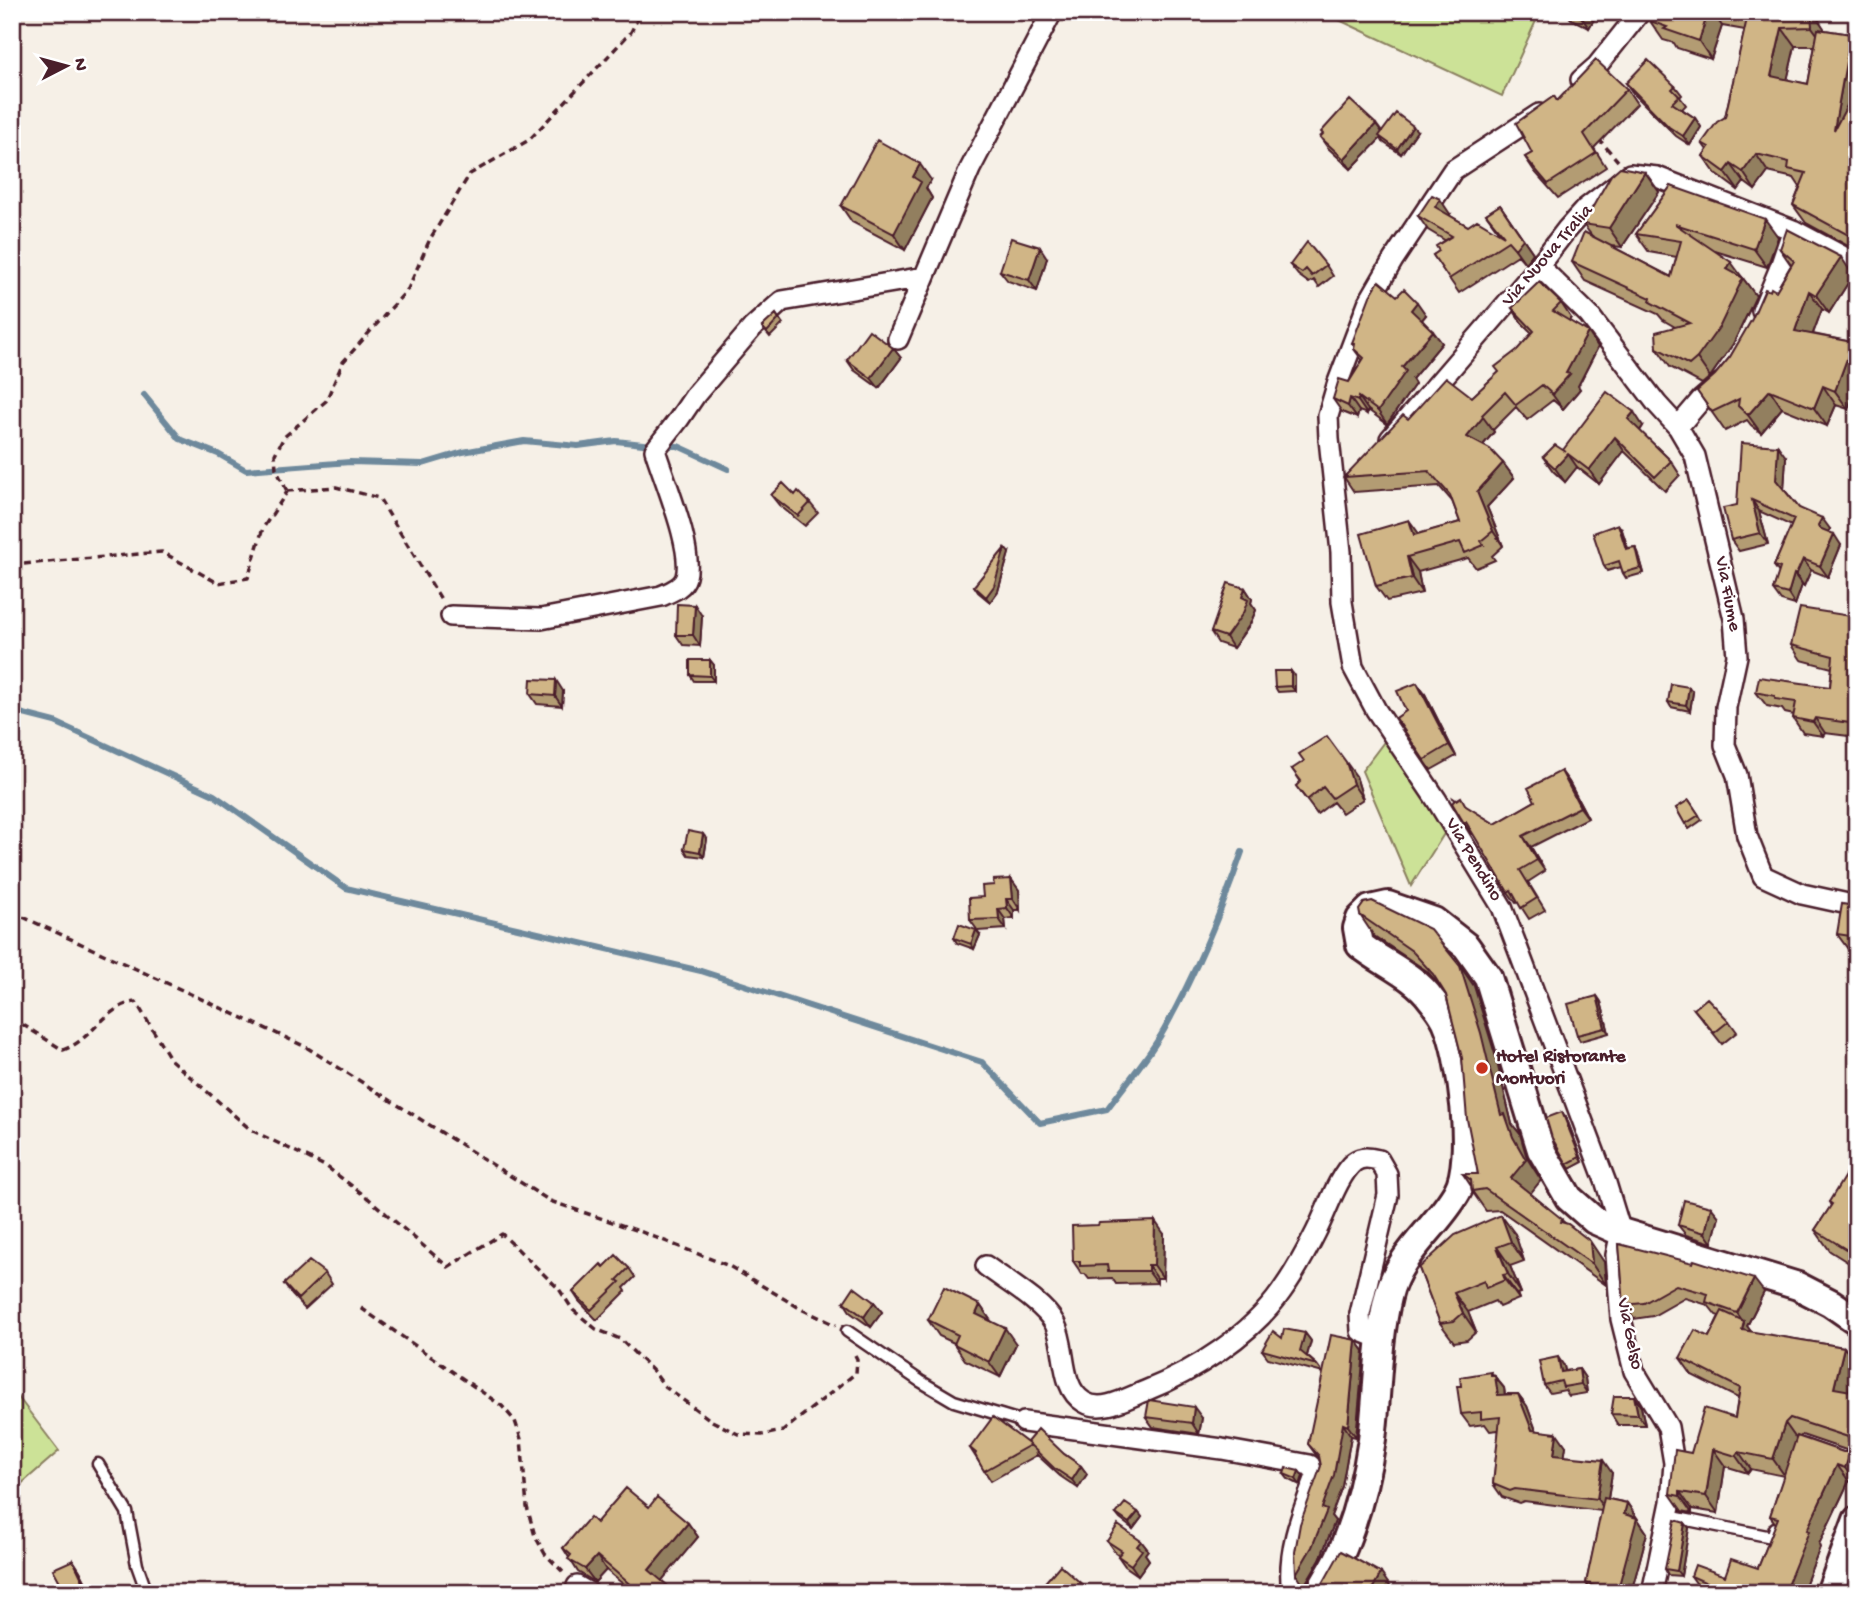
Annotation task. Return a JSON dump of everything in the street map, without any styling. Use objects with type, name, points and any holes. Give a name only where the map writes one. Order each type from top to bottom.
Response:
[{"type":"main road","points":[[1319,1593],[1343,1548],[1356,1511],[1371,1440],[1388,1295],[1399,1265],[1458,1191],[1465,1170],[1465,1113],[1455,1049],[1446,1021],[1430,996],[1412,980],[1360,945],[1357,928],[1360,919],[1370,909],[1388,905],[1434,921],[1466,946],[1488,977],[1541,1150],[1569,1198],[1594,1220],[1621,1232],[1798,1286],[1857,1321]]},
{"type":"main road","points":[[1830,1593],[1857,1520]]},
{"type":"street","points":[[898,339],[970,169],[1052,12]]},
{"type":"street","points":[[1570,89],[1597,66],[1640,12]]},
{"type":"street","name":"Via Pendino","points":[[1552,104],[1453,170],[1368,303],[1328,416],[1341,552],[1342,602],[1353,667],[1376,710],[1436,799],[1502,907],[1606,1183],[1621,1232]]},
{"type":"street","points":[[1630,174],[1657,177],[1793,230],[1857,264]]},
{"type":"street","name":"Via Nuova Tralia","points":[[1381,448],[1585,209],[1630,174]]},
{"type":"street","points":[[1754,330],[1793,230]]},
{"type":"street","name":"Via Fiume","points":[[1539,266],[1590,315],[1657,404],[1678,427],[1695,456],[1734,619],[1737,656],[1726,707],[1725,745],[1737,775],[1747,836],[1763,876],[1802,894],[1857,906]]},
{"type":"street","points":[[451,616],[541,619],[661,596],[678,588],[686,579],[688,554],[655,450],[695,394],[753,327],[782,301],[924,278]]},
{"type":"street","points":[[1678,427],[1730,370]]},
{"type":"street","points":[[1335,494],[1353,476]]},
{"type":"street","points":[[986,1266],[1044,1310],[1056,1325],[1070,1386],[1082,1401],[1093,1406],[1108,1405],[1161,1385],[1241,1334],[1280,1293],[1316,1233],[1342,1178],[1354,1162],[1366,1157],[1379,1160],[1387,1174],[1388,1195],[1360,1314],[1361,1331],[1381,1339]]},
{"type":"street","name":"Via Gelso","points":[[1621,1232],[1616,1255],[1622,1319],[1634,1371],[1668,1427],[1674,1463],[1668,1516],[1652,1593]]},
{"type":"street","points":[[1024,1422],[1222,1449],[1310,1465],[1317,1474],[1292,1547],[1292,1593]]},
{"type":"lane","points":[[1857,832],[1857,838]]},
{"type":"lane","points":[[847,1331],[954,1402],[1024,1422]]},
{"type":"lane","points":[[99,1464],[127,1513],[137,1565],[148,1593]]},
{"type":"lane","points":[[1668,1516],[1772,1537],[1780,1513]]},
{"type":"path","points":[[287,491],[275,462],[275,454],[284,436],[326,401],[343,362],[408,289],[430,239],[470,174],[529,139],[631,32],[641,12]]},
{"type":"path","points":[[1596,136],[1630,174]]},
{"type":"path","points":[[287,491],[336,486],[380,498],[451,616]]},
{"type":"path","points":[[12,565],[163,552],[218,583],[248,578],[263,528],[287,491]]},
{"type":"path","points":[[12,912],[306,1047],[550,1201],[639,1231],[729,1266],[803,1310],[847,1331],[849,1346],[857,1359],[856,1373],[783,1432],[738,1434],[712,1421],[665,1387],[654,1372],[620,1339],[596,1329],[573,1310],[559,1289],[502,1234],[448,1268],[369,1199],[327,1167],[251,1130],[171,1060],[136,1002],[124,1003],[75,1046],[63,1050],[12,1018]]},
{"type":"path","points":[[360,1308],[502,1406],[515,1422],[521,1439],[527,1507],[535,1536],[545,1555],[583,1589]]},
{"type":"green space","points":[[1322,12],[1540,12],[1502,96]]},
{"type":"green space","points":[[1396,726],[1454,818],[1411,886],[1362,771]]},
{"type":"green space","points":[[12,1389],[59,1451],[12,1492]]},
{"type":"building","points":[[1571,12],[1585,12],[1582,18]]},
{"type":"building","points":[[1653,12],[1708,12],[1699,41],[1664,29],[1667,27],[1650,21]]},
{"type":"building","points":[[1736,12],[1811,12],[1812,27],[1782,28],[1771,76],[1808,84],[1818,29],[1851,34],[1834,130],[1857,87],[1857,230],[1852,237],[1793,205],[1806,173],[1788,169],[1789,162],[1756,154],[1743,172],[1731,164],[1725,172],[1703,156],[1709,147],[1702,143],[1717,122],[1725,117],[1748,14]]},
{"type":"building","points":[[1596,60],[1627,89],[1584,134],[1596,153],[1548,184],[1525,157],[1532,153],[1516,123],[1554,96],[1557,101]]},
{"type":"building","points":[[1648,60],[1675,86],[1672,89],[1679,96],[1672,103],[1695,118],[1683,136],[1669,127],[1626,83]]},
{"type":"building","points":[[1350,100],[1376,124],[1344,159],[1320,137],[1323,134],[1321,132]]},
{"type":"building","points":[[1396,113],[1413,126],[1397,149],[1379,136]]},
{"type":"building","points":[[877,140],[920,164],[913,177],[921,182],[894,234],[841,206]]},
{"type":"building","points":[[1620,167],[1645,172],[1609,228],[1583,224],[1611,175]]},
{"type":"building","points":[[1671,186],[1765,219],[1754,249],[1675,224],[1731,262],[1727,269],[1743,278],[1720,326],[1689,365],[1657,348],[1656,332],[1690,323],[1650,302],[1651,298],[1572,262],[1584,232],[1671,277],[1681,241],[1636,234]]},
{"type":"building","points":[[1432,195],[1440,199],[1435,207],[1468,226],[1477,220],[1504,236],[1486,214],[1500,205],[1523,239],[1515,249],[1508,241],[1449,279],[1433,255],[1439,251],[1436,246],[1452,236],[1418,216]]},
{"type":"building","points":[[1787,229],[1841,257],[1816,295],[1809,291],[1795,331],[1857,343],[1857,359],[1848,356],[1835,391],[1823,386],[1814,408],[1770,390],[1748,415],[1738,406],[1739,399],[1712,412],[1697,391],[1730,357],[1752,319],[1765,289],[1776,291],[1794,261],[1780,249]]},
{"type":"building","points":[[1011,238],[1040,247],[1029,280],[1000,271]]},
{"type":"building","points":[[1307,242],[1326,265],[1312,276],[1306,269],[1302,273],[1290,265]]},
{"type":"building","points":[[1379,281],[1397,296],[1404,289],[1417,302],[1411,310],[1433,331],[1402,367],[1406,371],[1378,411],[1359,397],[1358,401],[1350,398],[1348,406],[1333,399],[1339,379],[1349,382],[1364,358],[1354,349],[1355,344],[1352,343],[1370,296]]},
{"type":"building","points":[[1539,282],[1561,303],[1553,311],[1588,332],[1566,373],[1570,374],[1552,394],[1542,385],[1516,405],[1505,392],[1482,415],[1467,437],[1490,449],[1503,463],[1477,492],[1493,531],[1481,541],[1484,545],[1465,553],[1460,542],[1407,557],[1412,578],[1376,586],[1361,534],[1409,520],[1414,535],[1460,522],[1450,495],[1429,471],[1344,477],[1403,415],[1408,419],[1446,377],[1472,397],[1499,372],[1495,367],[1517,350],[1534,331],[1512,308]]},
{"type":"building","points":[[776,314],[779,319],[767,332],[762,327]]},
{"type":"building","points":[[869,330],[893,348],[871,378],[847,360]]},
{"type":"building","points":[[1607,392],[1634,412],[1628,419],[1671,461],[1655,477],[1615,437],[1589,470],[1568,454],[1555,468],[1543,457],[1555,445],[1566,452],[1563,450]]},
{"type":"building","points":[[1741,443],[1778,446],[1776,480],[1799,508],[1822,518],[1819,528],[1834,534],[1820,566],[1803,559],[1796,575],[1794,574],[1788,594],[1773,590],[1780,568],[1774,566],[1794,519],[1752,500],[1760,533],[1731,540],[1723,508],[1737,505]]},
{"type":"building","points":[[783,483],[795,495],[798,491],[810,503],[798,516],[771,495]]},
{"type":"building","points":[[1618,524],[1626,549],[1635,547],[1640,568],[1623,573],[1619,561],[1604,566],[1593,533]]},
{"type":"building","points":[[1005,548],[994,586],[986,597],[974,586]]},
{"type":"building","points":[[1228,583],[1245,588],[1242,597],[1248,600],[1243,613],[1226,637],[1211,632]]},
{"type":"building","points":[[677,604],[695,605],[693,635],[676,635]]},
{"type":"building","points":[[1800,608],[1857,617],[1857,724],[1815,718],[1813,722],[1793,718],[1796,702],[1775,699],[1775,696],[1756,692],[1759,677],[1830,687],[1833,656],[1791,645]]},
{"type":"building","points":[[690,660],[710,660],[710,676],[690,675]]},
{"type":"building","points":[[1274,671],[1291,671],[1291,686],[1275,687]]},
{"type":"building","points":[[531,679],[556,680],[555,696],[530,694]]},
{"type":"building","points":[[1417,683],[1449,745],[1424,760],[1396,718],[1406,711],[1397,691]]},
{"type":"building","points":[[1671,684],[1689,687],[1686,705],[1668,702]]},
{"type":"building","points":[[1327,736],[1346,762],[1353,784],[1332,798],[1323,787],[1307,800],[1296,786],[1301,781],[1292,769],[1304,761],[1299,754]]},
{"type":"building","points":[[1561,771],[1580,807],[1523,836],[1537,860],[1520,870],[1537,898],[1521,908],[1511,890],[1508,892],[1466,822],[1464,823],[1452,803],[1453,798],[1456,800],[1461,797],[1466,806],[1495,824],[1535,801],[1528,788]]},
{"type":"building","points":[[1689,800],[1699,815],[1685,824],[1676,808]]},
{"type":"building","points":[[688,831],[703,834],[700,852],[684,849]]},
{"type":"building","points":[[1011,879],[1013,899],[1006,899],[1007,908],[998,909],[999,919],[970,920],[969,898],[983,897],[982,886],[994,885],[993,880]]},
{"type":"building","name":"Hotel Ristorante Montuori","points":[[1372,901],[1430,929],[1460,966],[1481,1033],[1501,1115],[1505,1114],[1513,1137],[1526,1160],[1511,1178],[1562,1219],[1561,1222],[1568,1224],[1590,1241],[1592,1264],[1485,1189],[1472,1191],[1471,1180],[1463,1174],[1478,1174],[1467,1119],[1462,1058],[1446,995],[1433,974],[1412,951],[1360,915],[1359,910],[1364,903]]},
{"type":"building","points":[[1856,902],[1857,937],[1837,934],[1842,904],[1855,906]]},
{"type":"building","points":[[959,924],[976,930],[971,944],[954,938]]},
{"type":"building","points":[[1597,996],[1605,1028],[1577,1035],[1568,1004]]},
{"type":"building","points":[[1707,998],[1729,1021],[1714,1033],[1694,1009]]},
{"type":"building","points":[[1562,1112],[1580,1157],[1567,1164],[1552,1138],[1546,1118]]},
{"type":"building","points":[[1846,1174],[1857,1177],[1857,1256],[1815,1230],[1832,1204],[1829,1202]]},
{"type":"building","points":[[1684,1200],[1711,1207],[1705,1233],[1678,1225]]},
{"type":"building","points":[[1501,1215],[1511,1242],[1497,1247],[1508,1274],[1503,1275],[1505,1280],[1486,1288],[1484,1281],[1454,1293],[1463,1313],[1454,1321],[1440,1323],[1419,1268],[1455,1235]]},
{"type":"building","points":[[1155,1221],[1154,1265],[1148,1265],[1148,1271],[1108,1271],[1107,1265],[1080,1266],[1080,1261],[1073,1261],[1072,1226]]},
{"type":"building","points":[[1619,1244],[1693,1263],[1694,1260],[1754,1279],[1737,1313],[1706,1302],[1708,1294],[1676,1285],[1644,1303],[1624,1305]]},
{"type":"building","points":[[616,1255],[629,1268],[617,1280],[620,1282],[591,1310],[573,1292],[601,1264],[604,1267]]},
{"type":"building","points":[[309,1261],[325,1273],[298,1299],[284,1284]]},
{"type":"building","points":[[854,1287],[874,1302],[864,1317],[844,1302]]},
{"type":"building","points":[[944,1287],[980,1305],[976,1314],[1005,1328],[989,1362],[954,1344],[958,1335],[928,1320]]},
{"type":"building","points":[[1722,1311],[1744,1321],[1742,1330],[1844,1347],[1834,1388],[1857,1392],[1857,1439],[1855,1438],[1852,1446],[1848,1437],[1790,1418],[1785,1423],[1773,1459],[1739,1452],[1736,1456],[1713,1449],[1706,1496],[1680,1492],[1680,1496],[1670,1494],[1675,1450],[1691,1453],[1704,1408],[1735,1418],[1740,1388],[1680,1358],[1695,1330],[1709,1337]]},
{"type":"building","points":[[1284,1329],[1305,1333],[1300,1351],[1317,1365],[1262,1350],[1273,1331],[1282,1338]]},
{"type":"building","points":[[1331,1335],[1356,1340],[1348,1426],[1343,1424],[1334,1475],[1322,1508],[1327,1510],[1312,1547],[1296,1574],[1295,1552],[1300,1524],[1321,1466],[1319,1456],[1308,1444]]},
{"type":"building","points":[[1558,1357],[1561,1372],[1579,1369],[1581,1384],[1563,1387],[1561,1381],[1544,1385],[1539,1361]]},
{"type":"building","points":[[1491,1372],[1491,1376],[1495,1376],[1498,1395],[1518,1394],[1532,1430],[1557,1433],[1554,1455],[1603,1460],[1597,1499],[1515,1489],[1510,1491],[1493,1484],[1500,1417],[1481,1419],[1481,1412],[1461,1414],[1457,1386],[1461,1386],[1460,1377]]},
{"type":"building","points":[[1614,1396],[1634,1396],[1638,1415],[1611,1414]]},
{"type":"building","points":[[1149,1400],[1194,1407],[1192,1423],[1146,1417]]},
{"type":"building","points":[[993,1417],[1030,1445],[984,1471],[976,1453],[970,1448]]},
{"type":"building","points":[[1038,1429],[1081,1466],[1072,1480],[1054,1468],[1027,1442]]},
{"type":"building","points":[[1797,1436],[1843,1452],[1852,1448],[1845,1468],[1837,1465],[1807,1530],[1809,1531],[1784,1593],[1722,1593],[1723,1590],[1691,1576],[1695,1565],[1725,1576],[1731,1559],[1758,1568],[1778,1518],[1770,1516]]},
{"type":"building","points":[[1286,1468],[1299,1471],[1296,1479],[1284,1474]]},
{"type":"building","points":[[626,1488],[649,1507],[657,1497],[688,1523],[649,1570],[676,1593],[640,1593],[597,1556],[585,1569],[568,1559],[571,1555],[563,1548],[590,1517],[596,1523]]},
{"type":"building","points":[[1604,1498],[1627,1503],[1624,1514],[1637,1518],[1617,1593],[1586,1583]]},
{"type":"building","points":[[1125,1503],[1138,1512],[1129,1523],[1116,1514]]},
{"type":"building","points":[[1675,1520],[1685,1523],[1677,1571],[1665,1569]]},
{"type":"building","points":[[1118,1525],[1141,1541],[1137,1546],[1142,1550],[1131,1565],[1118,1556],[1122,1551],[1107,1541]]},
{"type":"building","points":[[1341,1551],[1381,1573],[1370,1593],[1336,1593],[1322,1585]]},
{"type":"building","points":[[73,1560],[85,1585],[66,1593],[53,1569]]},
{"type":"building","points":[[1060,1565],[1092,1593],[1047,1593],[1041,1587]]},
{"type":"waterway","points":[[144,395],[180,439],[218,454],[246,470],[350,462],[423,464],[463,452],[524,441],[578,446],[616,441],[652,445]]},
{"type":"waterway","points":[[663,446],[678,446],[728,469]]},
{"type":"waterway","points":[[12,711],[55,722],[214,795],[346,888],[701,971],[982,1062],[1040,1123],[1107,1109],[1144,1060],[1164,1030],[1197,965],[1242,852]]},
{"type":"place","name":"Hotel Ristorante Montuori","points":[[1482,1068]]}]
